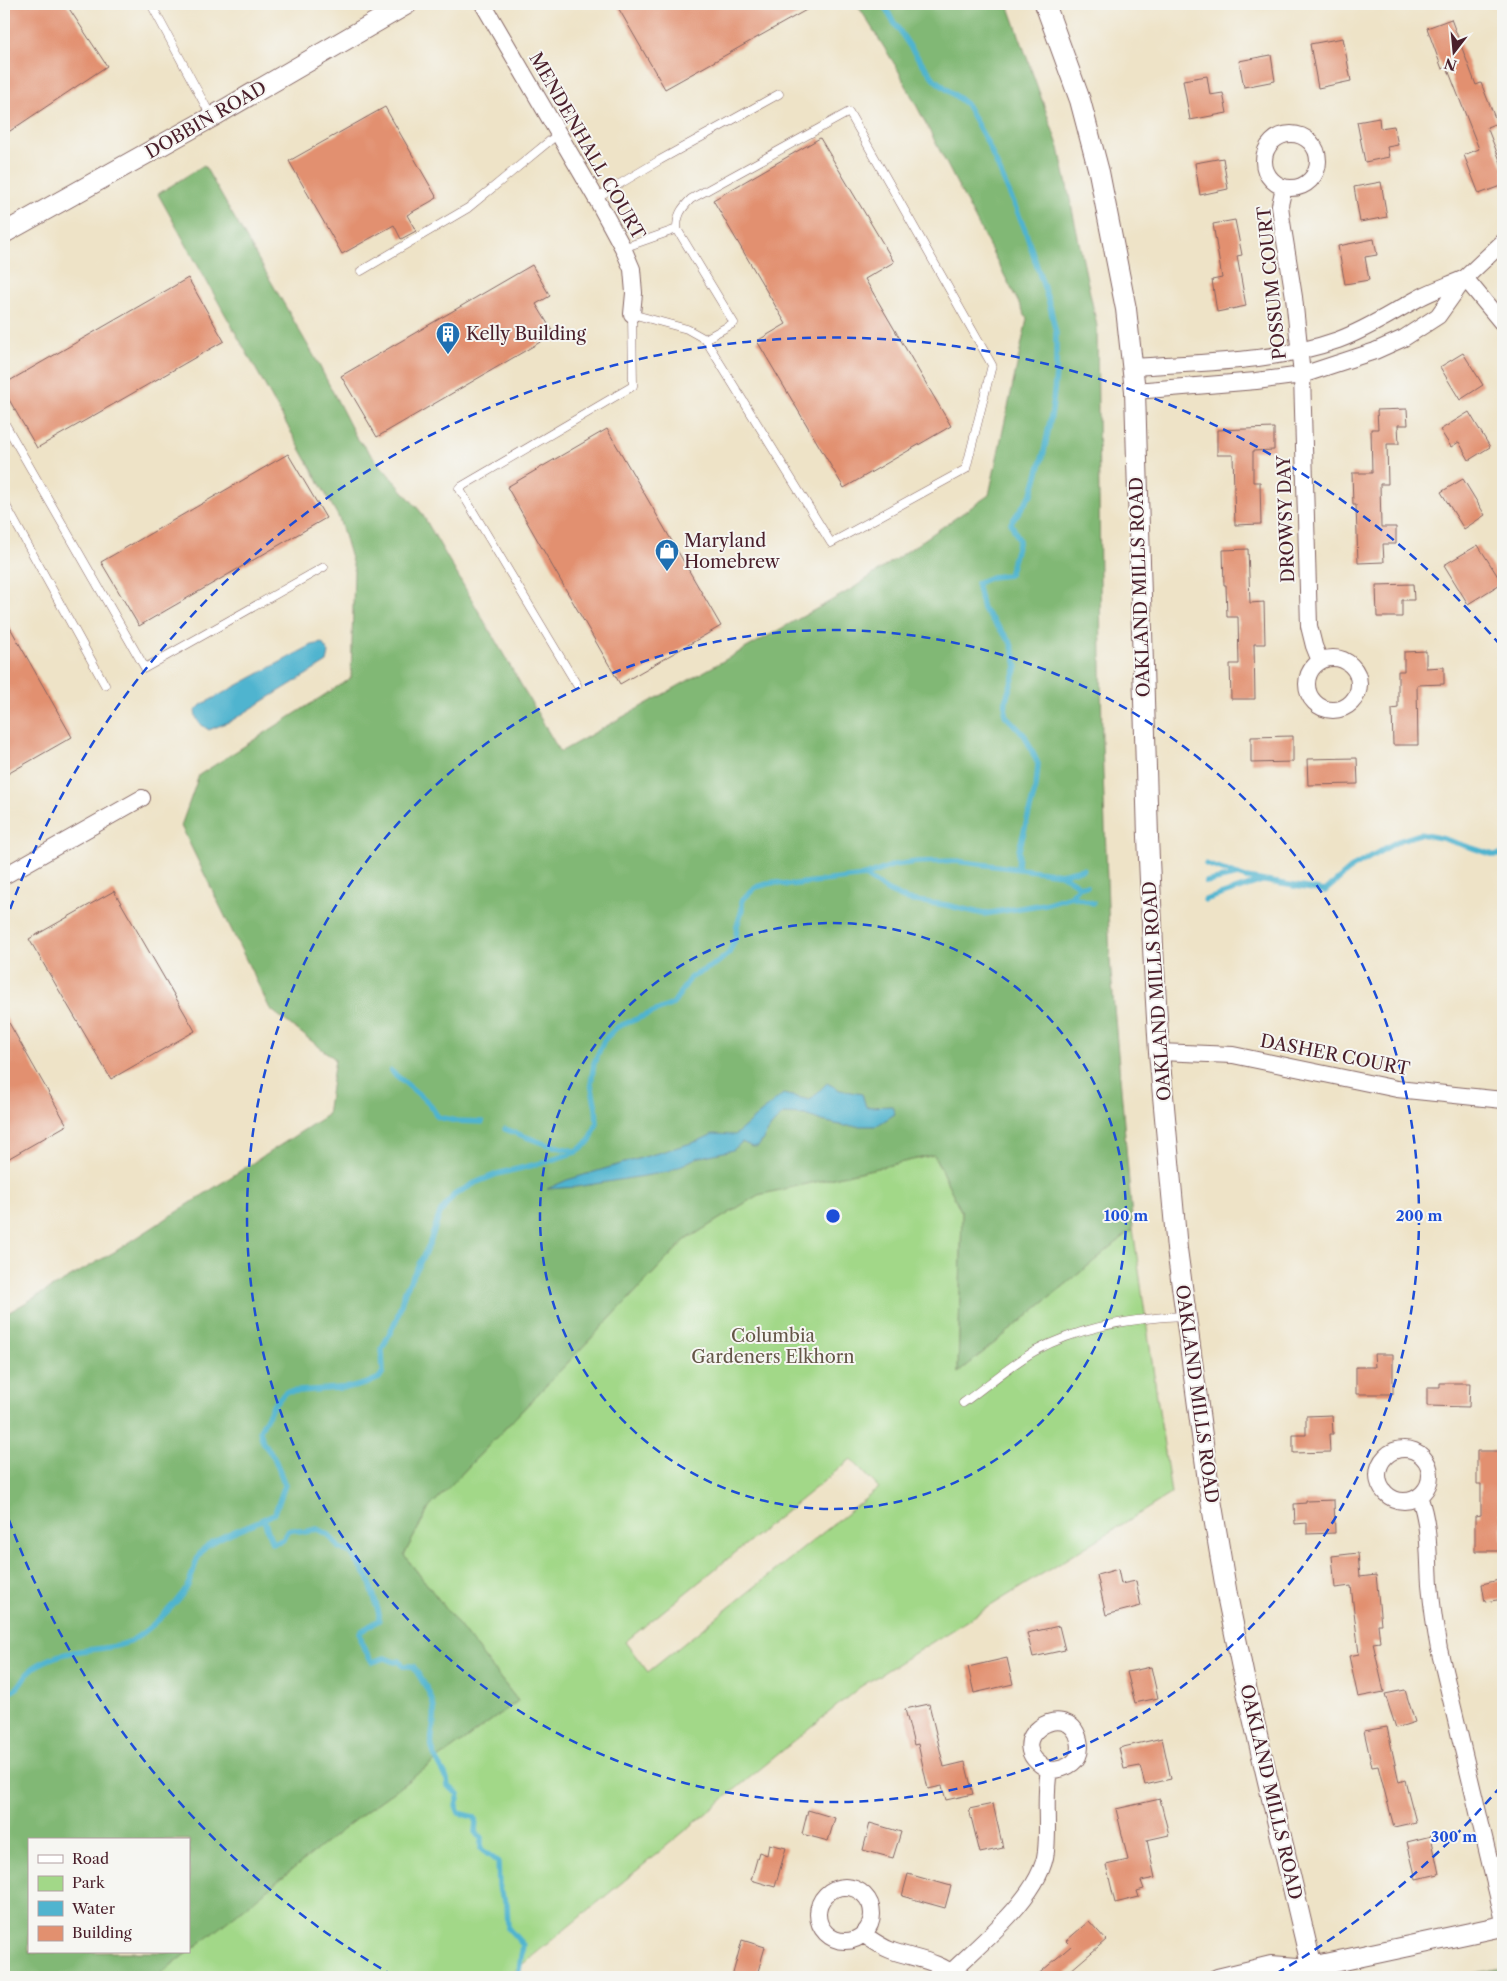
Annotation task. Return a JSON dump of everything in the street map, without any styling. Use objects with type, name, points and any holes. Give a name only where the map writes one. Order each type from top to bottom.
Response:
[{"type":"street","name":"DOBBIN ROAD","points":[[4,233],[212,117],[407,4]]},
{"type":"street","name":"MENDENHALL COURT","points":[[483,4],[623,248],[632,269],[634,292],[632,314]]},
{"type":"street","name":"OAKLAND MILLS ROAD","points":[[1045,4],[1080,100],[1099,172],[1126,308],[1135,392],[1148,838],[1159,1052],[1177,1249],[1216,1536],[1227,1595],[1247,1692],[1312,1972]]},
{"type":"street","name":"POSSUM COURT","points":[[1284,187],[1280,205],[1294,297],[1302,375]]},
{"type":"street","points":[[1135,392],[1302,375],[1343,363],[1404,338],[1438,316],[1465,278],[1503,242]]},
{"type":"street","points":[[1133,367],[1254,358],[1299,352],[1368,328],[1419,298],[1465,278]]},
{"type":"street","points":[[1465,278],[1503,324]]},
{"type":"street","name":"DROWSY DAY","points":[[1302,375],[1309,626],[1320,661]]},
{"type":"street","points":[[4,876],[142,798]]},
{"type":"street","name":"DASHER COURT","points":[[1159,1052],[1233,1055],[1397,1089],[1503,1100]]},
{"type":"street","points":[[1420,1496],[1427,1527],[1433,1613],[1439,1649],[1503,1917]]},
{"type":"street","points":[[863,1934],[876,1944],[891,1951],[925,1960],[954,1975],[1015,1909],[1037,1880],[1046,1853],[1048,1831],[1046,1786],[1049,1770]]},
{"type":"street","points":[[1291,1977],[1503,1926]]},
{"type":"street","points":[[1217,1977],[1271,1964],[1312,1972]]},
{"type":"lane","points":[[151,4],[212,117]]},
{"type":"lane","points":[[596,198],[779,94]]},
{"type":"lane","points":[[577,685],[459,488],[633,386],[632,314],[687,329],[705,339],[831,543],[966,469],[992,365],[849,112],[691,199],[682,207],[677,216],[677,229],[734,323],[705,339]]},
{"type":"lane","points":[[361,271],[468,208],[558,134]]},
{"type":"lane","points":[[623,248],[677,229]]},
{"type":"lane","points":[[4,422],[145,668],[324,567]]},
{"type":"lane","points":[[4,502],[105,685]]},
{"type":"lane","points":[[964,1403],[1034,1352],[1067,1335],[1119,1323],[1186,1316]]},
{"type":"green space","points":[[857,4],[1008,4],[1059,148],[1097,326],[1102,745],[1110,960],[1133,1229],[958,1373],[962,1213],[934,1155],[758,1195],[684,1241],[429,1508],[404,1555],[518,1701],[357,1818],[190,1951],[190,1838],[28,1838],[28,1954],[185,1954],[156,1977],[4,1977],[4,1315],[116,1251],[327,1115],[335,1059],[270,1009],[181,826],[199,775],[351,678],[354,569],[339,518],[158,194],[204,165],[318,363],[356,437],[421,512],[560,752],[852,589],[989,495],[1027,319],[897,68]]},
{"type":"green space","name":"Columbia Gardeners Elkhorn","points":[[934,1155],[962,1213],[958,1373],[1133,1229],[1171,1494],[860,1687],[507,1977],[156,1977],[185,1954],[190,1954],[190,1950],[357,1818],[518,1701],[404,1555],[429,1508],[684,1241],[758,1195]],"holes":[[[851,1459],[879,1488],[648,1672],[625,1642]]]},
{"type":"green space","points":[[1503,1968],[1503,1977],[1453,1977]]},
{"type":"water","points":[[322,643],[329,653],[327,662],[231,721],[209,730],[197,720],[195,711],[201,705],[312,645]]},
{"type":"water","points":[[827,1083],[840,1090],[862,1094],[866,1107],[892,1106],[895,1114],[876,1126],[844,1126],[805,1115],[783,1114],[771,1127],[758,1147],[752,1147],[742,1142],[733,1150],[696,1158],[668,1172],[576,1187],[547,1189],[567,1180],[698,1141],[713,1134],[735,1135],[783,1094],[810,1100]]},
{"type":"building","points":[[4,4],[66,4],[107,66],[4,135]]},
{"type":"building","points":[[616,4],[817,4],[665,89]]},
{"type":"building","points":[[1451,19],[1476,85],[1481,83],[1497,123],[1487,127],[1503,168],[1503,185],[1479,194],[1464,155],[1479,149],[1447,67],[1442,69],[1427,28]]},
{"type":"building","points":[[1343,38],[1351,81],[1318,88],[1310,44]]},
{"type":"building","points":[[1271,55],[1275,81],[1244,87],[1239,61]]},
{"type":"building","points":[[1207,76],[1210,95],[1223,93],[1227,113],[1190,120],[1183,80]]},
{"type":"building","points":[[385,107],[437,198],[407,215],[416,231],[401,239],[394,225],[342,254],[289,161]]},
{"type":"building","points":[[1379,118],[1380,128],[1394,126],[1398,145],[1387,147],[1389,157],[1365,162],[1357,122]]},
{"type":"building","points":[[820,138],[894,262],[865,279],[951,426],[844,488],[757,341],[786,324],[713,200]]},
{"type":"building","points":[[1223,158],[1228,189],[1200,195],[1195,163]]},
{"type":"building","points":[[1381,182],[1387,217],[1360,222],[1354,187]]},
{"type":"building","points":[[1235,220],[1242,255],[1237,256],[1246,306],[1217,312],[1212,280],[1222,278],[1213,224]]},
{"type":"building","points":[[1374,239],[1377,255],[1365,257],[1369,280],[1345,284],[1338,246]]},
{"type":"building","name":"Kelly Building","points":[[532,265],[550,296],[536,304],[554,334],[377,437],[341,376]]},
{"type":"building","points":[[188,278],[224,341],[37,448],[4,391],[4,384]]},
{"type":"building","points":[[1463,353],[1483,385],[1460,400],[1440,367]]},
{"type":"building","points":[[1407,409],[1408,425],[1398,425],[1399,444],[1387,444],[1388,484],[1380,484],[1381,527],[1396,527],[1396,544],[1383,544],[1384,562],[1358,563],[1356,505],[1353,505],[1352,473],[1372,473],[1371,429],[1378,429],[1377,410]]},
{"type":"building","points":[[1469,412],[1490,447],[1469,460],[1459,442],[1451,447],[1440,430]]},
{"type":"building","points":[[1274,428],[1274,450],[1253,451],[1253,482],[1260,482],[1261,524],[1235,525],[1233,455],[1217,455],[1217,430]]},
{"type":"building","points":[[607,429],[721,626],[620,684],[507,487]]},
{"type":"building","points":[[288,454],[326,518],[139,626],[101,562]]},
{"type":"building","points":[[1463,479],[1485,515],[1464,529],[1441,492]]},
{"type":"building","points":[[1478,545],[1502,583],[1468,604],[1444,565]]},
{"type":"building","points":[[1248,549],[1250,603],[1264,602],[1265,644],[1254,644],[1255,699],[1231,699],[1230,664],[1239,664],[1238,617],[1227,617],[1223,550]]},
{"type":"building","points":[[1413,584],[1414,600],[1402,600],[1402,617],[1377,617],[1376,585]]},
{"type":"building","points":[[4,617],[72,737],[4,776]]},
{"type":"building","points":[[1426,651],[1426,668],[1444,667],[1444,684],[1417,685],[1418,745],[1393,745],[1392,709],[1398,708],[1398,671],[1404,671],[1404,652]]},
{"type":"building","points":[[1293,736],[1293,762],[1251,763],[1251,737]]},
{"type":"building","points":[[1357,758],[1358,784],[1308,785],[1307,759]]},
{"type":"building","points":[[114,891],[195,1031],[111,1079],[29,939]]},
{"type":"building","points":[[4,1014],[67,1125],[4,1161]]},
{"type":"building","points":[[1374,1354],[1393,1354],[1393,1394],[1356,1394],[1356,1367],[1375,1367]]},
{"type":"building","points":[[1440,1383],[1470,1383],[1469,1407],[1427,1406],[1427,1387],[1440,1387]]},
{"type":"building","points":[[1332,1415],[1333,1434],[1329,1434],[1330,1452],[1293,1453],[1293,1435],[1306,1435],[1306,1416]]},
{"type":"building","points":[[1477,1451],[1503,1451],[1503,1484],[1500,1484],[1500,1515],[1502,1515],[1503,1551],[1475,1551],[1475,1516],[1481,1515],[1481,1484],[1477,1484]]},
{"type":"building","points":[[1334,1500],[1335,1533],[1307,1534],[1307,1523],[1295,1524],[1294,1504],[1306,1503],[1306,1501]]},
{"type":"building","points":[[1358,1553],[1360,1577],[1376,1575],[1381,1624],[1378,1624],[1380,1642],[1373,1643],[1384,1692],[1358,1697],[1349,1656],[1359,1654],[1351,1586],[1335,1588],[1332,1556]]},
{"type":"building","points":[[1118,1569],[1121,1584],[1136,1581],[1141,1606],[1106,1615],[1097,1575]]},
{"type":"building","points":[[1503,1579],[1503,1599],[1485,1602],[1482,1584]]},
{"type":"building","points":[[1059,1626],[1065,1650],[1033,1657],[1027,1633]]},
{"type":"building","points":[[1007,1658],[1013,1684],[974,1693],[968,1667]]},
{"type":"building","points":[[1151,1667],[1158,1698],[1135,1703],[1127,1672]]},
{"type":"building","points":[[1405,1690],[1415,1722],[1396,1728],[1385,1694]]},
{"type":"building","points":[[929,1704],[944,1767],[965,1762],[973,1794],[946,1800],[942,1786],[928,1789],[918,1744],[914,1745],[905,1709]]},
{"type":"building","points":[[1387,1727],[1399,1782],[1405,1780],[1416,1822],[1394,1827],[1378,1766],[1372,1767],[1364,1731]]},
{"type":"building","points":[[1162,1738],[1171,1779],[1145,1785],[1140,1766],[1124,1769],[1119,1748]]},
{"type":"building","points":[[1160,1799],[1169,1835],[1147,1840],[1155,1878],[1141,1881],[1144,1889],[1137,1891],[1139,1897],[1115,1903],[1106,1865],[1128,1860],[1116,1809]]},
{"type":"building","points":[[993,1804],[1003,1848],[980,1853],[969,1809]]},
{"type":"building","points":[[808,1810],[835,1818],[828,1841],[802,1834]]},
{"type":"building","points":[[870,1823],[901,1832],[893,1858],[863,1850]]},
{"type":"building","points":[[1431,1836],[1439,1874],[1416,1879],[1407,1842]]},
{"type":"building","points":[[769,1844],[786,1848],[775,1887],[751,1880],[759,1852],[767,1855]]},
{"type":"building","points":[[908,1874],[951,1886],[945,1908],[902,1896]]},
{"type":"building","points":[[1089,1921],[1106,1940],[1063,1977],[1035,1977],[1071,1946],[1066,1941]]},
{"type":"building","points":[[742,1940],[765,1947],[757,1975],[752,1974],[751,1977],[732,1977]]},
{"type":"waterway","points":[[884,4],[913,51],[935,80],[966,104],[987,142],[1024,227],[1050,306],[1056,333],[1056,373],[1052,411],[1044,452],[1032,493],[1011,523],[1019,540],[1009,575],[991,577],[977,583],[983,609],[1010,641],[1015,656],[1017,667],[1006,699],[1005,715],[1025,736],[1038,764],[1036,787],[1019,850],[1018,869]]},
{"type":"waterway","points":[[1206,864],[1246,878],[1325,891],[1353,867],[1398,841],[1420,834],[1441,838],[1494,855],[1503,855]]},
{"type":"waterway","points":[[4,1693],[15,1690],[27,1674],[43,1662],[72,1652],[118,1646],[142,1634],[160,1619],[182,1594],[189,1583],[201,1552],[207,1546],[275,1513],[285,1485],[274,1457],[263,1443],[260,1430],[274,1404],[286,1392],[353,1387],[379,1378],[383,1372],[382,1349],[397,1318],[405,1291],[429,1245],[440,1213],[454,1195],[475,1183],[497,1174],[576,1152],[590,1141],[597,1123],[591,1084],[594,1063],[604,1040],[617,1027],[673,1004],[690,978],[717,963],[729,953],[736,937],[742,910],[742,900],[756,887],[775,882],[788,885],[865,876],[894,865],[917,862],[955,861],[1061,874],[1083,869]]},
{"type":"waterway","points":[[1061,874],[1080,886],[1087,886]]},
{"type":"waterway","points":[[1206,882],[1238,875]]},
{"type":"waterway","points":[[865,876],[888,891],[908,900],[946,905],[984,914],[1045,904],[1071,896]]},
{"type":"waterway","points":[[1205,900],[1262,881]]},
{"type":"waterway","points":[[1080,886],[1071,896],[1093,903]]},
{"type":"waterway","points":[[391,1071],[428,1102],[438,1117],[456,1121],[482,1122]]},
{"type":"waterway","points":[[505,1129],[545,1144],[574,1151]]},
{"type":"waterway","points":[[264,1520],[272,1543],[283,1540],[287,1531],[291,1529],[305,1532],[317,1529],[329,1535],[339,1548],[351,1553],[369,1579],[379,1620],[360,1632],[362,1644],[372,1662],[385,1658],[395,1662],[400,1661],[403,1666],[413,1666],[431,1698],[434,1712],[431,1740],[435,1757],[446,1776],[448,1786],[459,1794],[456,1806],[459,1813],[474,1817],[476,1821],[475,1832],[481,1838],[481,1849],[498,1862],[500,1892],[507,1904],[508,1928],[523,1945],[518,1977]]},
{"type":"place","name":"Kelly Building","points":[[448,355]]},
{"type":"place","name":"Maryland Homebrew","points":[[667,572]]}]
